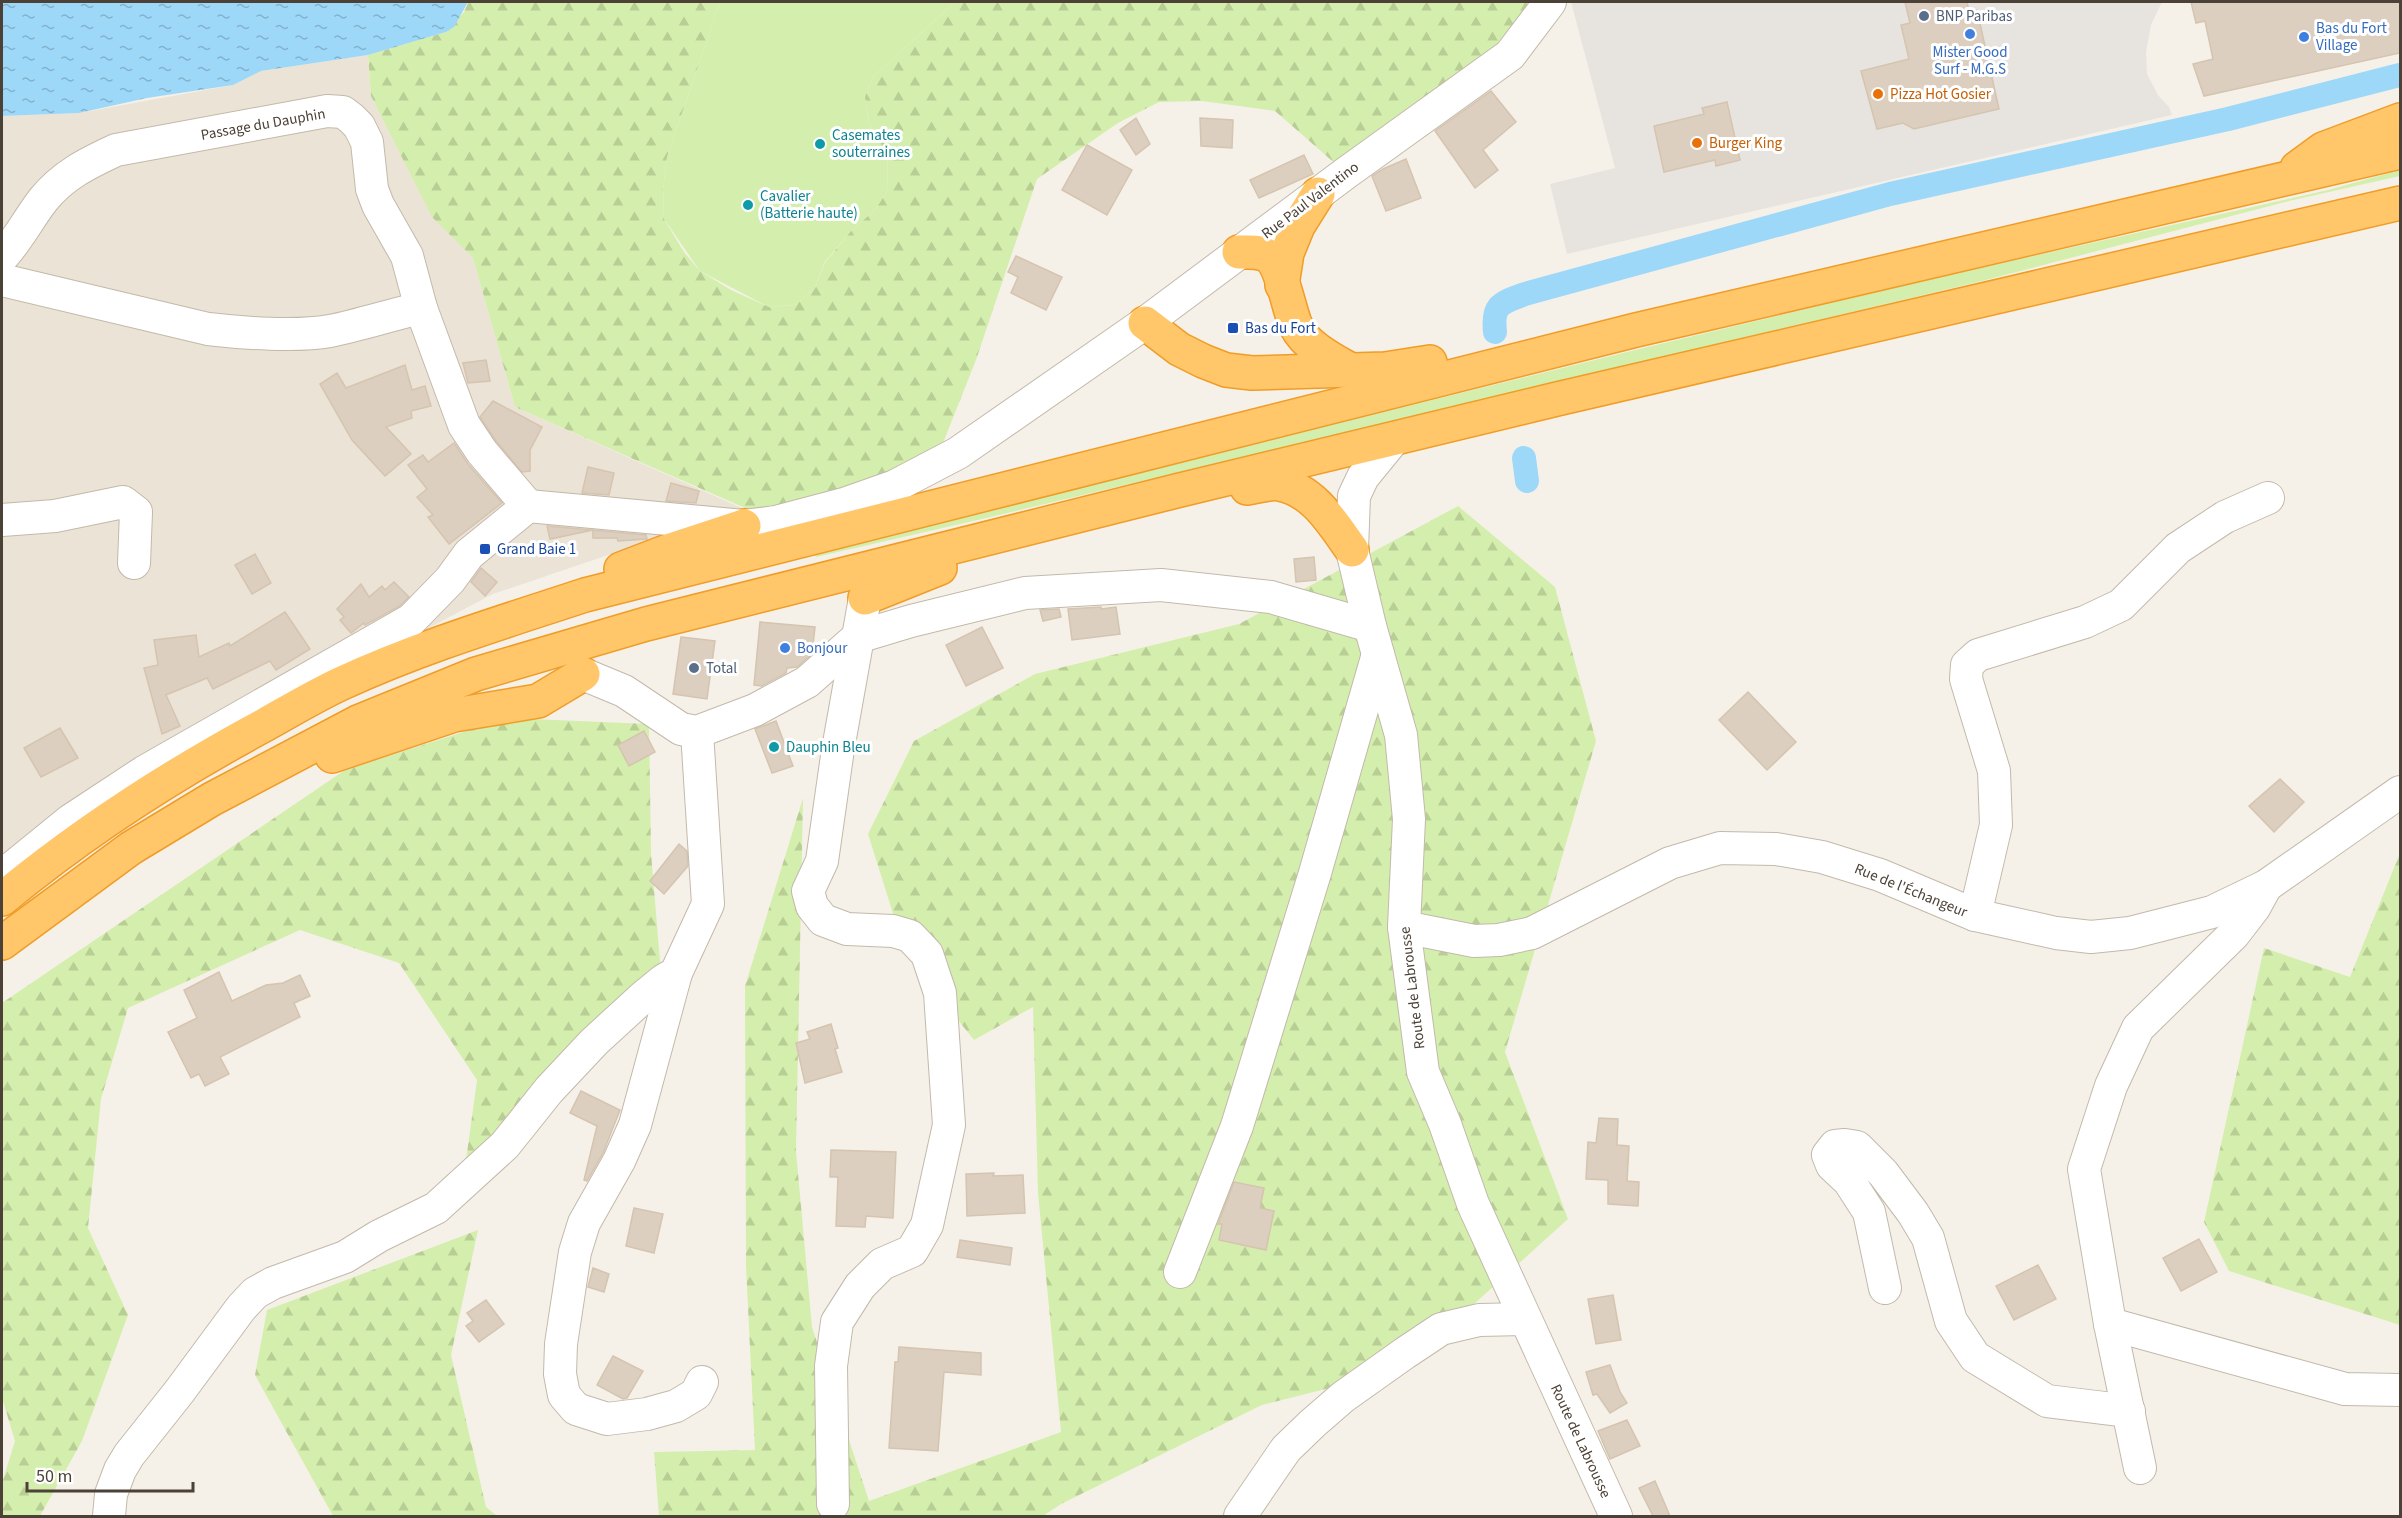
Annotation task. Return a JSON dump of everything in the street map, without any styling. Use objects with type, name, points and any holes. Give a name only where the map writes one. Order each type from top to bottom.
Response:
[{"type":"highway","points":[[2277,182],[2323,149],[2400,120]]},
{"type":"highway","points":[[2,899],[110,816],[195,762],[341,684],[410,654],[585,596],[1636,330],[2400,152]]},
{"type":"highway","points":[[1282,285],[1287,253],[1298,226],[1318,194]]},
{"type":"highway","points":[[2,943],[131,848],[212,799],[358,722],[476,675],[646,624],[1176,491],[1557,399],[2400,203]]},
{"type":"highway","points":[[1239,252],[1257,252],[1268,256],[1278,267],[1297,328],[1322,354],[1348,369]]},
{"type":"highway","points":[[1145,322],[1179,349],[1203,361],[1226,370],[1252,373],[1385,369],[1636,330]]},
{"type":"highway","points":[[1176,491],[1237,490],[1279,484],[1302,492],[1314,500],[1352,550]]},
{"type":"highway","points":[[866,598],[1097,511]]},
{"type":"highway","points":[[585,596],[614,571],[744,526]]},
{"type":"highway","points":[[212,799],[363,744],[454,715],[538,701],[583,674]]},
{"type":"street","name":"Rue Paul Valentino","points":[[528,506],[744,526],[776,522],[844,504],[895,486],[958,453],[1057,385],[1510,55],[1550,2]]},
{"type":"street","name":"Passage du Dauphin","points":[[2,256],[44,199],[64,177],[116,150],[327,111],[343,112],[359,126],[367,142],[372,189],[378,205],[407,256],[421,308],[464,425],[482,452],[528,506]]},
{"type":"street","points":[[2,280],[208,329],[233,332],[329,331],[421,308]]},
{"type":"street","name":"Route de Labrousse","points":[[1394,439],[1363,477],[1354,496],[1352,550],[1401,735],[1409,819],[1404,927],[1423,1072],[1445,1124],[1473,1204],[1616,1516]]},
{"type":"street","points":[[1975,915],[1995,825],[1994,771],[1966,679],[1967,665],[1978,655],[2085,622],[2121,605],[2178,548],[2225,517],[2268,498]]},
{"type":"street","points":[[2,520],[55,516],[123,502],[136,512],[134,563]]},
{"type":"street","points":[[2,876],[71,820],[144,772],[411,620],[450,580],[469,554],[528,506]]},
{"type":"street","points":[[583,674],[624,691],[681,729],[698,732],[755,710],[807,682],[858,637],[910,621],[1024,593],[1161,585],[1271,597],[1374,639],[1315,873],[1238,1126],[1180,1272]]},
{"type":"street","points":[[833,1504],[831,1366],[837,1322],[860,1286],[882,1264],[912,1251],[927,1225],[949,1125],[940,993],[927,954],[910,936],[893,931],[848,929],[823,920],[812,906],[808,891],[822,861],[838,749],[866,598]]},
{"type":"street","points":[[698,732],[708,904],[676,973],[635,1125],[620,1161],[584,1223],[575,1252],[561,1344],[560,1374],[564,1395],[576,1409],[607,1419],[647,1414],[676,1406],[696,1394],[702,1382]]},
{"type":"street","name":"Rue de l'Échangeur","points":[[1404,927],[1474,941],[1499,940],[1532,933],[1670,863],[1720,848],[1776,849],[1822,857],[1880,875],[1975,915],[2091,937],[2130,933],[2212,912],[2266,886],[2400,792]]},
{"type":"street","points":[[2140,1468],[2110,1324],[2085,1169],[2111,1086],[2138,1028],[2234,934],[2254,908],[2266,886]]},
{"type":"street","points":[[109,1516],[111,1494],[120,1470],[129,1455],[241,1308],[255,1293],[273,1283],[345,1257],[379,1236],[436,1208],[505,1145],[549,1090],[594,1042],[642,998],[676,973]]},
{"type":"street","points":[[1885,1288],[1869,1212],[1849,1181],[1832,1165],[1828,1155],[1835,1146],[1845,1145],[1857,1148],[1883,1173],[1912,1213],[1928,1238],[1951,1321],[1975,1358],[2047,1401],[2129,1411]]},
{"type":"street","points":[[1240,1516],[1286,1449],[1306,1429],[1343,1397],[1405,1353],[1441,1329],[1479,1320],[1524,1319]]},
{"type":"street","points":[[2110,1324],[2345,1389],[2400,1390]]},
{"type":"shaded area","points":[[1571,2],[2162,2],[2151,25],[2146,52],[2147,74],[2172,115],[1567,254],[1550,184],[1615,168]]},
{"type":"shaded area","points":[[368,55],[371,96],[432,216],[473,258],[515,407],[744,509],[493,594],[119,791],[2,883],[2,116],[79,113],[233,85],[261,71]]},
{"type":"green space","points":[[468,2],[720,2],[667,157],[663,189],[664,219],[684,252],[700,271],[731,290],[769,307],[795,305],[815,288],[824,264],[851,231],[875,210],[888,190],[887,155],[869,123],[865,97],[873,77],[955,2],[1549,2],[1346,173],[1275,111],[1202,101],[1159,102],[1118,123],[1037,179],[976,360],[941,448],[886,478],[754,512],[515,407],[473,258],[432,217],[371,96],[368,55],[446,32],[464,12]]},
{"type":"green space","points":[[720,2],[955,2],[873,77],[865,97],[869,123],[887,155],[888,190],[875,210],[851,231],[824,263],[815,288],[795,305],[769,307],[700,271],[664,219],[663,189],[667,157]]},
{"type":"green space","points":[[2400,170],[2400,176],[2289,201],[1982,281],[982,519],[816,557],[815,555],[1043,496],[1631,351],[1944,276],[2328,190]]},
{"type":"green space","points":[[1458,506],[1555,587],[1596,741],[1505,1052],[1568,1219],[1401,1370],[1262,1405],[1061,1504],[1043,1516],[659,1516],[654,1452],[755,1450],[746,1266],[745,986],[803,798],[796,1151],[812,1327],[869,1501],[1061,1432],[1038,1193],[1033,1007],[974,1040],[906,955],[868,834],[914,741],[1035,674],[1239,624]]},
{"type":"green space","points":[[507,718],[649,724],[651,853],[661,973],[464,1175],[477,1080],[399,963],[300,930],[128,1008],[101,1099],[88,1228],[128,1315],[82,1441],[40,1516],[2,1516],[2,1483],[15,1441],[2,1398],[2,1003],[345,770]]},
{"type":"green space","points":[[2400,853],[2400,1325],[2229,1271],[2204,1222],[2264,948],[2350,977]]},
{"type":"green space","points":[[478,1230],[451,1355],[486,1507],[497,1516],[333,1516],[255,1375],[267,1310]]},
{"type":"water","points":[[2,2],[468,2],[454,27],[446,32],[368,55],[261,71],[233,85],[147,98],[79,113],[2,116]]},
{"type":"building","points":[[1905,2],[1967,2],[1969,11],[1977,10],[1999,109],[1914,129],[1903,123],[1877,129],[1861,71],[1909,59],[1901,25],[1910,23]]},
{"type":"building","name":"Bas du Fort Village","points":[[2191,2],[2400,2],[2400,53],[2204,96],[2193,64],[2213,59],[2205,21],[2196,23]]},
{"type":"building","points":[[1491,91],[1516,122],[1483,150],[1498,170],[1475,188],[1435,131]]},
{"type":"building","name":"Burger King","points":[[1727,102],[1740,160],[1716,166],[1715,160],[1664,172],[1654,126],[1704,114],[1702,108]]},
{"type":"building","points":[[1136,118],[1150,144],[1136,155],[1120,130]]},
{"type":"building","points":[[1200,118],[1233,120],[1232,148],[1201,146]]},
{"type":"building","points":[[1087,145],[1132,170],[1107,215],[1062,190]]},
{"type":"building","points":[[1304,155],[1313,174],[1259,198],[1250,180]]},
{"type":"building","points":[[1406,159],[1421,198],[1386,211],[1372,176]]},
{"type":"building","points":[[1016,256],[1062,277],[1046,310],[1011,293],[1018,277],[1008,272]]},
{"type":"building","points":[[486,360],[490,381],[468,383],[463,363]]},
{"type":"building","points":[[405,365],[412,390],[425,386],[431,406],[411,411],[412,418],[386,427],[411,454],[385,476],[352,440],[320,384],[337,373],[346,388]]},
{"type":"building","points":[[493,401],[542,427],[530,450],[530,471],[522,472],[496,441],[480,417]]},
{"type":"building","points":[[454,443],[468,464],[502,503],[449,544],[428,517],[433,515],[417,497],[427,489],[408,465],[423,455],[428,462]]},
{"type":"building","points":[[588,467],[614,473],[609,495],[582,493]]},
{"type":"building","points":[[671,483],[699,491],[696,503],[666,501]]},
{"type":"building","points":[[547,526],[592,530],[550,539]]},
{"type":"building","points":[[593,530],[646,535],[647,539],[618,541],[617,538],[593,538]]},
{"type":"building","points":[[255,554],[271,583],[252,594],[235,565]]},
{"type":"building","points":[[1314,557],[1316,580],[1296,582],[1294,559]]},
{"type":"building","points":[[481,568],[497,582],[485,596],[471,582]]},
{"type":"building","points":[[394,582],[409,597],[400,606],[365,625],[364,623],[351,633],[340,620],[344,617],[337,609],[361,584],[369,597],[382,586],[385,590]]},
{"type":"building","points":[[1101,607],[1101,609],[1116,607],[1120,634],[1072,640],[1068,609]]},
{"type":"building","points":[[1059,609],[1061,617],[1043,621],[1040,610]]},
{"type":"building","points":[[285,612],[310,649],[276,670],[270,661],[213,689],[207,678],[166,695],[180,726],[162,734],[144,668],[158,665],[154,640],[196,635],[199,657],[229,643],[230,646]]},
{"type":"building","name":"Bonjour","points":[[760,622],[815,627],[812,654],[797,667],[787,668],[786,673],[762,686],[754,685]]},
{"type":"building","points":[[982,627],[1003,668],[966,686],[946,645]]},
{"type":"building","name":"Total","points":[[681,637],[715,641],[707,699],[673,694]]},
{"type":"building","points":[[1748,692],[1796,742],[1767,770],[1719,720]]},
{"type":"building","name":"Dauphin Bleu","points":[[776,721],[793,766],[772,773],[755,729]]},
{"type":"building","points":[[60,728],[78,758],[41,777],[24,748]]},
{"type":"building","points":[[644,731],[655,752],[629,766],[618,745]]},
{"type":"building","points":[[2280,779],[2304,802],[2274,832],[2249,806]]},
{"type":"building","points":[[679,844],[687,851],[688,866],[664,894],[650,881]]},
{"type":"building","points":[[219,972],[232,1001],[266,985],[283,983],[300,975],[310,996],[294,1003],[300,1017],[220,1057],[229,1074],[205,1086],[199,1074],[191,1078],[168,1032],[197,1018],[184,990]]},
{"type":"building","points":[[831,1024],[842,1072],[805,1083],[796,1043],[810,1039],[807,1032]]},
{"type":"building","points":[[581,1091],[620,1110],[603,1153],[587,1181],[584,1180],[597,1126],[570,1113]]},
{"type":"building","points":[[1599,1118],[1618,1119],[1617,1145],[1629,1146],[1627,1181],[1639,1182],[1638,1206],[1608,1204],[1608,1180],[1586,1179],[1588,1142],[1596,1143]]},
{"type":"building","points":[[831,1150],[896,1152],[893,1218],[866,1216],[865,1227],[836,1226],[838,1177],[830,1177]]},
{"type":"building","points":[[994,1173],[993,1176],[1023,1175],[1025,1213],[967,1216],[966,1174]]},
{"type":"building","points":[[1234,1182],[1264,1188],[1260,1208],[1274,1211],[1266,1250],[1219,1240],[1222,1224],[1218,1224]]},
{"type":"building","points":[[634,1208],[663,1214],[654,1253],[626,1246]]},
{"type":"building","points":[[2199,1239],[2217,1272],[2181,1291],[2163,1258]]},
{"type":"building","points":[[960,1240],[1012,1248],[1010,1265],[957,1257]]},
{"type":"building","points":[[2038,1265],[2056,1299],[2014,1320],[1996,1286]]},
{"type":"building","points":[[593,1268],[609,1274],[604,1292],[588,1287]]},
{"type":"building","points":[[1613,1295],[1621,1340],[1596,1344],[1588,1299]]},
{"type":"building","points":[[486,1300],[504,1324],[479,1342],[466,1326],[473,1321],[467,1313]]},
{"type":"building","points":[[899,1347],[981,1353],[981,1375],[944,1372],[938,1451],[889,1448],[895,1362],[898,1362]]},
{"type":"building","points":[[613,1356],[643,1371],[627,1398],[623,1399],[597,1385]]},
{"type":"building","points":[[1610,1365],[1620,1392],[1627,1403],[1610,1413],[1597,1394],[1593,1395],[1586,1372]]},
{"type":"building","points":[[1627,1420],[1640,1446],[1610,1459],[1598,1431]]},
{"type":"building","points":[[1655,1481],[1670,1516],[1653,1516],[1639,1488]]},
{"type":"waterway","points":[[1495,332],[1495,316],[1500,306],[1525,294],[1890,194],[2228,119],[2400,75]]},
{"type":"waterway","points":[[1524,458],[1527,481]]},
{"type":"place","name":"BNP Paribas","points":[[1924,16]]},
{"type":"place","name":"Mister Good Surf - M.G.S","points":[[1970,34]]},
{"type":"place","name":"Bas du Fort Village","points":[[2304,37]]},
{"type":"place","name":"Pizza Hot Gosier","points":[[1878,94]]},
{"type":"place","name":"Burger King","points":[[1697,143]]},
{"type":"place","name":"Casemates souterraines","points":[[820,144]]},
{"type":"place","name":"Cavalier (Batterie haute)","points":[[748,205]]},
{"type":"place","name":"Bas du Fort","points":[[1233,328]]},
{"type":"place","name":"Grand Baie 1","points":[[485,549]]},
{"type":"place","name":"Bonjour","points":[[785,648]]},
{"type":"place","name":"Total","points":[[694,668]]},
{"type":"place","name":"Dauphin Bleu","points":[[774,747]]}]
